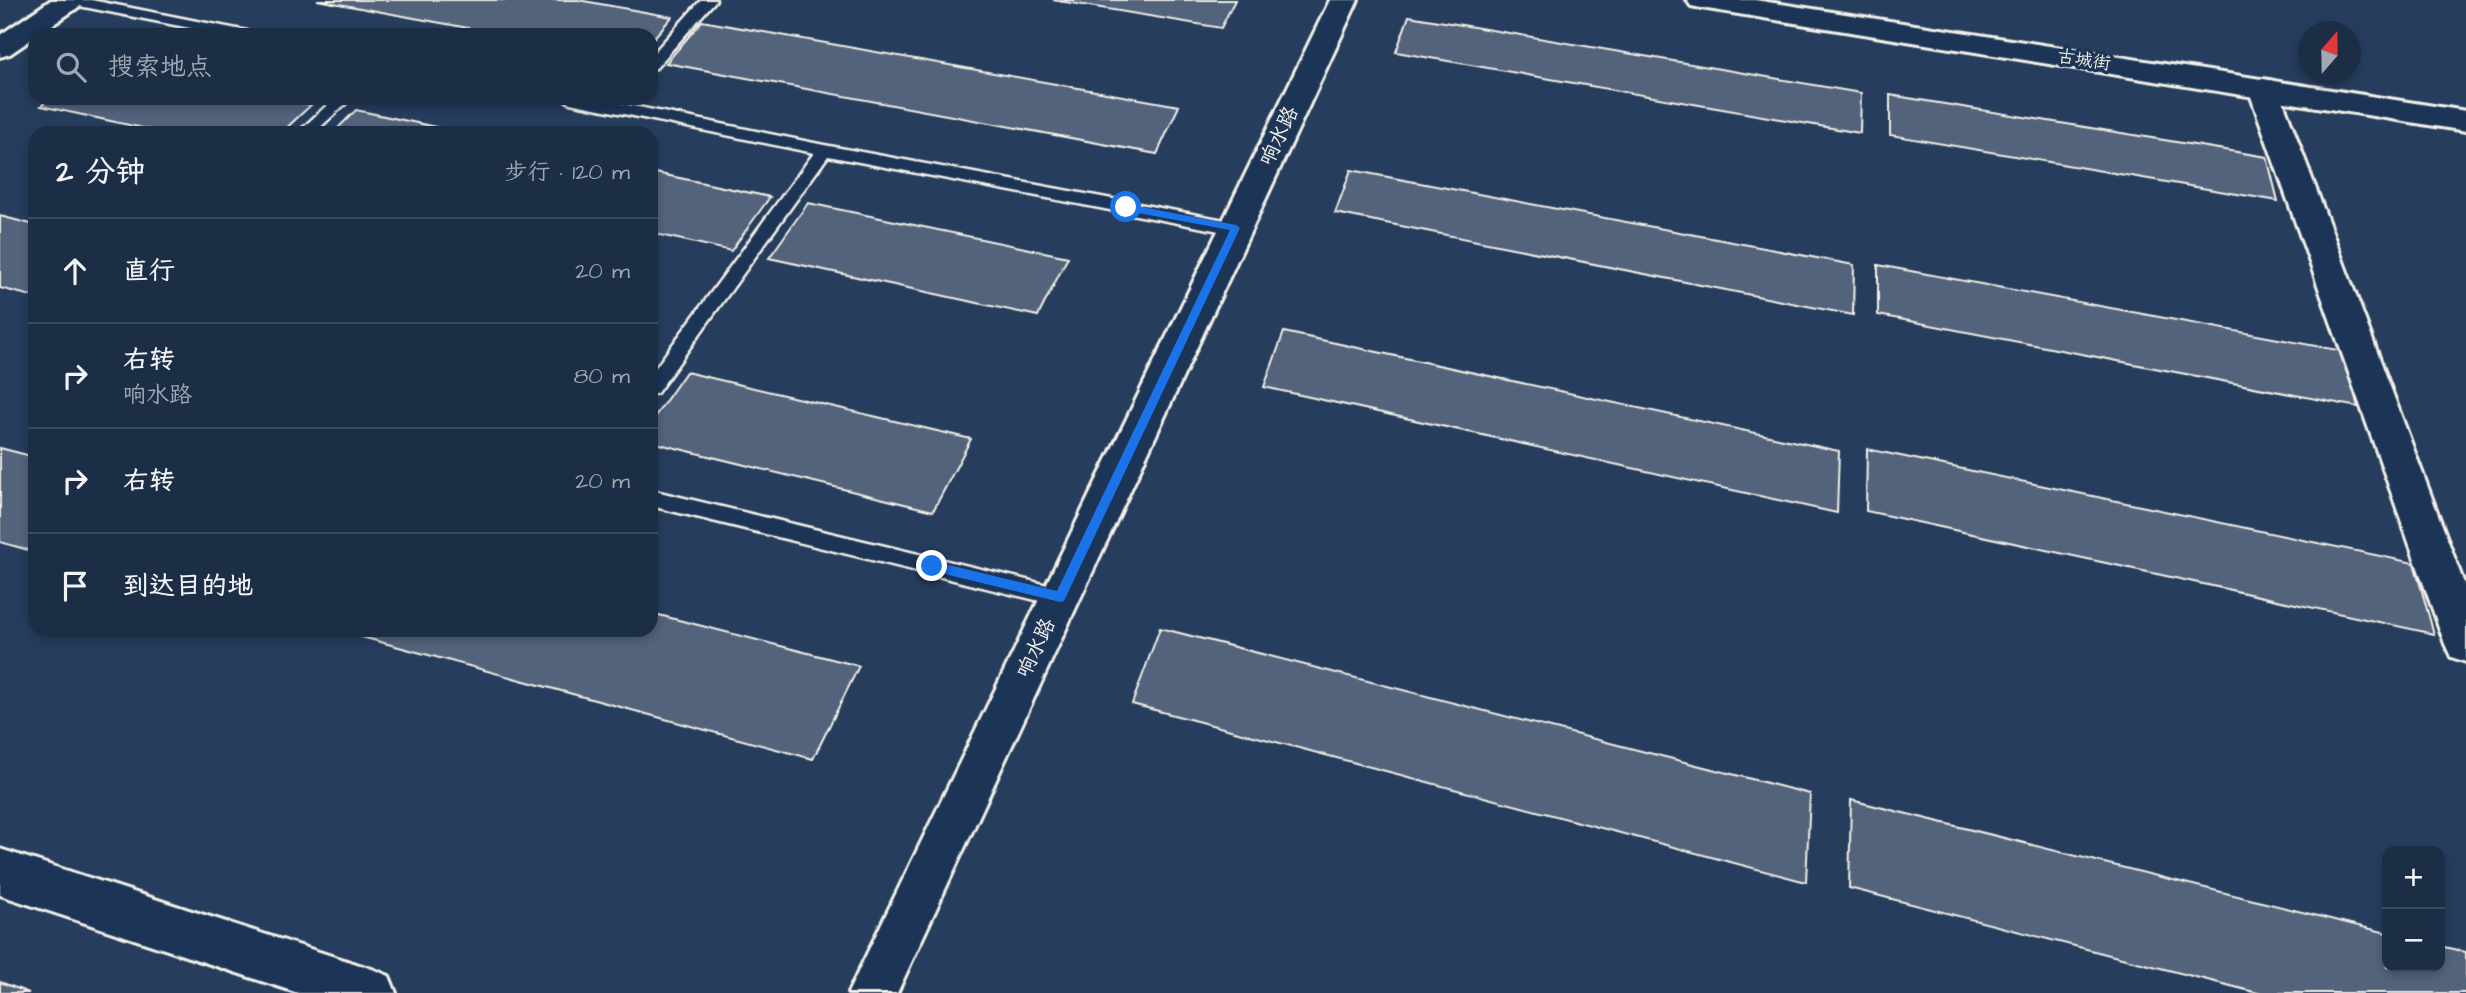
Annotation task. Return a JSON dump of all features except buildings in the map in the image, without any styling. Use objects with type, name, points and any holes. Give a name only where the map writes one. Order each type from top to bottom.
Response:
[{"type":"street","points":[[29,28],[69,0]]},
{"type":"street","name":"响水路","points":[[872,993],[1344,0]]},
{"type":"street","name":"古城街","points":[[1701,0],[1743,3],[2466,121]]},
{"type":"street","points":[[0,48],[28,29]]},
{"type":"street","points":[[2263,88],[2466,644]]},
{"type":"street","points":[[0,872],[372,993]]},
{"type":"lane","points":[[69,0],[211,28]]},
{"type":"lane","points":[[658,57],[709,0]]},
{"type":"lane","points":[[313,126],[336,105]]},
{"type":"lane","points":[[630,105],[824,150],[1236,228]]},
{"type":"lane","points":[[658,378],[824,150]]},
{"type":"lane","points":[[658,500],[1060,597]]},
{"type":"route","points":[[932,566],[1060,597],[1236,228],[1126,207]]}]
